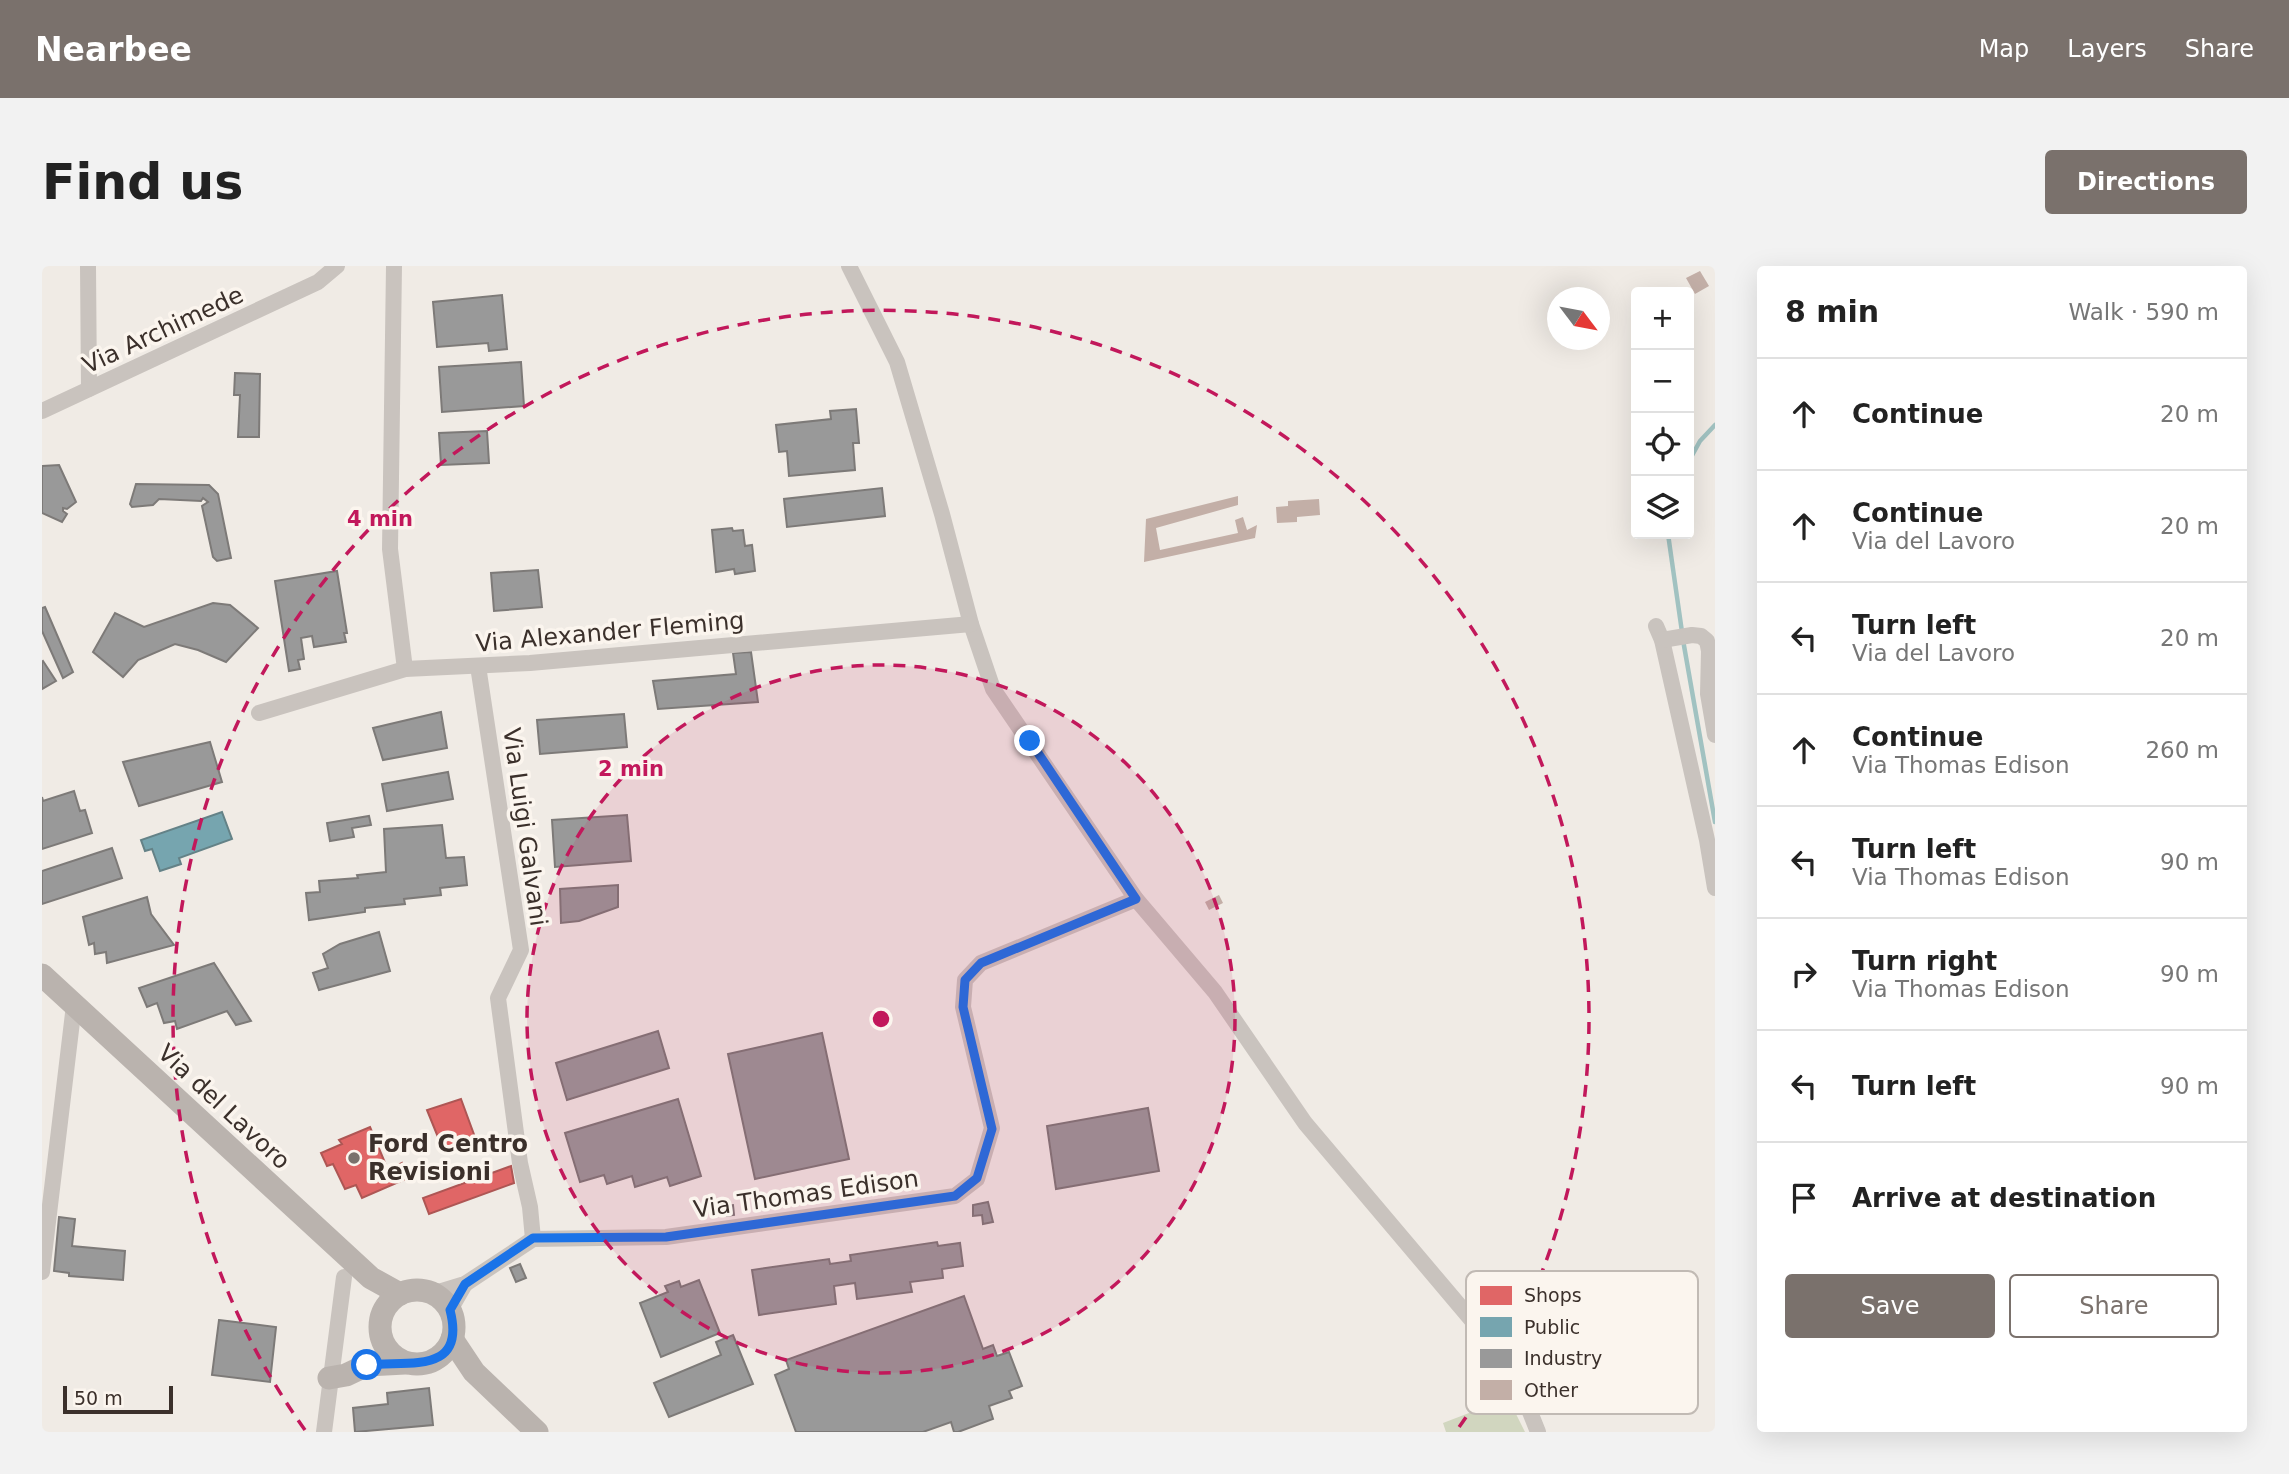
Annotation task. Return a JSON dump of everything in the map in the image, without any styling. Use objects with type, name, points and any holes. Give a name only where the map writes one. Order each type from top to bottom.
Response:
[{"type":"main road","name":"Via del Lavoro","points":[[42,975],[371,1278],[388,1311]]},
{"type":"main road","points":[[414,1290],[429,1292],[441,1299],[450,1310],[454,1324],[452,1339],[445,1352],[433,1360],[419,1364],[367,1365],[346,1375],[329,1378],[341,1368],[361,1358],[373,1346],[388,1311],[414,1290]]},
{"type":"main road","points":[[388,1311],[384,1344],[392,1355],[405,1363]]},
{"type":"main road","points":[[452,1339],[474,1371],[537,1432]]},
{"type":"main road","points":[[433,1360],[474,1371]]},
{"type":"street","points":[[88,266],[89,389]]},
{"type":"street","name":"Via Archimede","points":[[42,411],[318,282],[337,266]]},
{"type":"street","points":[[394,266],[390,550],[405,669]]},
{"type":"street","points":[[849,266],[897,362],[971,624],[993,689],[1136,899],[1215,992],[1305,1123],[1466,1313]]},
{"type":"street","name":"Via Alexander Fleming","points":[[259,713],[405,669],[478,666],[971,624]]},
{"type":"street","points":[[1715,735],[1709,694],[1707,641],[1701,636],[1662,635],[1715,888]]},
{"type":"street","name":"Via Luigi Galvani","points":[[478,666],[521,950],[498,998],[533,1238]]},
{"type":"street","name":"Via Thomas Edison","points":[[533,1238],[666,1237],[955,1196],[977,1178],[992,1129],[963,1007],[965,980],[981,963],[1136,899]]},
{"type":"street","points":[[42,1272],[74,1005]]},
{"type":"street","points":[[429,1292],[465,1284],[533,1238]]},
{"type":"street","points":[[324,1432],[344,1277]]},
{"type":"street","points":[[450,1310],[465,1284]]},
{"type":"street","points":[[1531,1414],[1538,1432]]},
{"type":"green space","points":[[1466,1414],[1516,1414],[1525,1432],[1446,1432],[1443,1423]]},
{"type":"building: Shops","points":[[461,1099],[476,1140],[444,1152],[427,1110]]},
{"type":"building: Shops","name":"Ford Centro Revisioni","points":[[370,1127],[388,1170],[402,1163],[408,1178],[362,1198],[356,1185],[345,1189],[333,1164],[327,1166],[321,1153],[342,1144],[339,1140]]},
{"type":"building: Shops","points":[[511,1166],[514,1183],[429,1214],[423,1198]]},
{"type":"building: Public","points":[[222,812],[232,839],[179,858],[181,864],[160,871],[152,849],[145,851],[141,840]]},
{"type":"building: Industry","points":[[502,295],[507,349],[489,351],[488,343],[437,347],[433,302]]},
{"type":"building: Industry","points":[[521,362],[524,406],[442,412],[439,367]]},
{"type":"building: Industry","points":[[235,373],[260,374],[259,437],[238,437],[240,395],[234,395]]},
{"type":"building: Industry","points":[[856,409],[859,443],[853,443],[855,470],[789,476],[787,451],[779,452],[776,425],[831,419],[830,411]]},
{"type":"building: Industry","points":[[487,431],[489,463],[441,465],[439,433]]},
{"type":"building: Industry","points":[[59,465],[76,502],[67,509],[63,508],[67,514],[62,522],[42,513],[42,466]]},
{"type":"building: Industry","points":[[136,484],[209,485],[218,494],[231,558],[217,561],[213,557],[202,506],[208,502],[203,498],[201,501],[159,499],[153,505],[132,507],[130,504]]},
{"type":"building: Industry","points":[[882,488],[885,516],[787,527],[784,499]]},
{"type":"building: Industry","points":[[732,528],[733,531],[743,530],[745,546],[752,545],[755,571],[735,574],[734,569],[716,572],[712,530]]},
{"type":"building: Industry","points":[[538,570],[542,607],[494,611],[491,573]]},
{"type":"building: Industry","points":[[337,571],[347,633],[344,633],[346,642],[314,647],[312,636],[301,638],[304,659],[298,660],[300,669],[289,671],[275,581]]},
{"type":"building: Industry","points":[[213,603],[230,605],[258,628],[226,662],[175,644],[138,660],[123,677],[93,652],[115,613],[144,627]]},
{"type":"building: Industry","points":[[45,607],[73,672],[63,678],[42,631],[42,608]]},
{"type":"building: Industry","points":[[751,652],[758,702],[658,709],[653,681],[736,674],[733,653]]},
{"type":"building: Industry","points":[[42,662],[56,681],[42,689]]},
{"type":"building: Industry","points":[[441,712],[447,748],[383,760],[373,728]]},
{"type":"building: Industry","points":[[624,714],[627,747],[540,754],[537,720]]},
{"type":"building: Industry","points":[[210,742],[222,782],[139,806],[123,762]]},
{"type":"building: Industry","points":[[448,772],[453,799],[387,811],[382,784]]},
{"type":"building: Industry","points":[[74,791],[80,811],[85,810],[92,833],[42,849],[42,797],[43,801]]},
{"type":"building: Industry","points":[[627,815],[631,861],[555,867],[552,820]]},
{"type":"building: Industry","points":[[369,816],[371,825],[352,828],[354,837],[330,841],[327,823]]},
{"type":"building: Industry","points":[[442,825],[446,858],[464,857],[467,885],[440,888],[441,895],[404,899],[405,904],[365,908],[365,912],[309,920],[306,893],[320,892],[319,881],[358,878],[357,875],[386,872],[384,829]]},
{"type":"building: Industry","points":[[112,848],[122,878],[42,904],[42,871]]},
{"type":"building: Industry","points":[[618,885],[618,907],[579,921],[561,923],[560,889]]},
{"type":"building: Industry","points":[[147,897],[151,914],[174,945],[107,963],[106,952],[95,954],[94,943],[89,945],[83,917]]},
{"type":"building: Industry","points":[[379,932],[390,971],[319,990],[313,973],[328,968],[323,954],[340,944]]},
{"type":"building: Industry","points":[[214,963],[251,1021],[236,1025],[227,1011],[177,1029],[175,1021],[164,1023],[157,1003],[147,1007],[139,988]]},
{"type":"building: Industry","points":[[658,1031],[669,1068],[567,1100],[556,1063]]},
{"type":"building: Industry","points":[[822,1033],[849,1159],[755,1179],[728,1054]]},
{"type":"building: Industry","points":[[678,1099],[701,1176],[670,1186],[667,1177],[635,1187],[632,1176],[607,1184],[604,1175],[580,1182],[565,1133]]},
{"type":"building: Industry","points":[[1148,1108],[1159,1171],[1056,1189],[1047,1126]]},
{"type":"building: Industry","points":[[988,1202],[993,1222],[983,1224],[982,1215],[973,1216],[973,1205]]},
{"type":"building: Industry","points":[[733,1205],[734,1215],[726,1216],[725,1206]]},
{"type":"building: Industry","points":[[59,1217],[75,1219],[72,1246],[125,1251],[123,1280],[69,1276],[69,1273],[54,1271]]},
{"type":"building: Industry","points":[[937,1242],[938,1246],[960,1243],[963,1266],[942,1269],[943,1278],[910,1282],[912,1292],[857,1299],[855,1283],[834,1286],[836,1304],[759,1315],[752,1270],[829,1259],[830,1264],[851,1261],[850,1255]]},
{"type":"building: Industry","points":[[520,1264],[526,1278],[516,1282],[510,1268]]},
{"type":"building: Industry","points":[[699,1280],[720,1333],[661,1357],[640,1303],[668,1292],[665,1286],[679,1281],[681,1287]]},
{"type":"building: Industry","points":[[964,1296],[983,1349],[993,1345],[997,1356],[1009,1352],[1022,1386],[1009,1391],[1012,1398],[989,1406],[993,1419],[958,1432],[954,1432],[951,1422],[923,1432],[796,1432],[775,1375],[789,1369],[786,1360]]},
{"type":"building: Industry","points":[[219,1320],[276,1327],[270,1382],[212,1375]]},
{"type":"building: Industry","points":[[733,1335],[753,1384],[669,1417],[654,1383],[721,1355],[716,1342]]},
{"type":"building: Industry","points":[[429,1388],[433,1425],[355,1432],[353,1408],[388,1404],[387,1393]]},
{"type":"building: Other","points":[[1700,271],[1709,286],[1695,294],[1694,287],[1691,287],[1686,278]]},
{"type":"building: Other","points":[[1238,496],[1238,505],[1156,528],[1160,550],[1238,533],[1235,520],[1243,517],[1247,530],[1257,525],[1255,538],[1144,562],[1146,519]]},
{"type":"building: Other","points":[[1319,499],[1320,515],[1297,517],[1297,522],[1277,523],[1276,507],[1288,506],[1288,501]]},
{"type":"building: Other","points":[[1219,895],[1223,903],[1209,910],[1205,902]]},
{"type":"waterway","points":[[1694,452],[1715,425]]},
{"type":"waterway","points":[[1669,539],[1682,632]]},
{"type":"waterway","points":[[1683,640],[1715,822]]},
{"type":"place","name":"Ford Centro Revisioni","points":[[354,1158]]},
{"type":"route","points":[[367,1365],[419,1364],[433,1360],[445,1352],[452,1339],[454,1324],[450,1310],[465,1284],[533,1238],[666,1237],[955,1196],[977,1178],[992,1129],[963,1007],[965,980],[981,963],[1136,899],[1030,741]]}]
